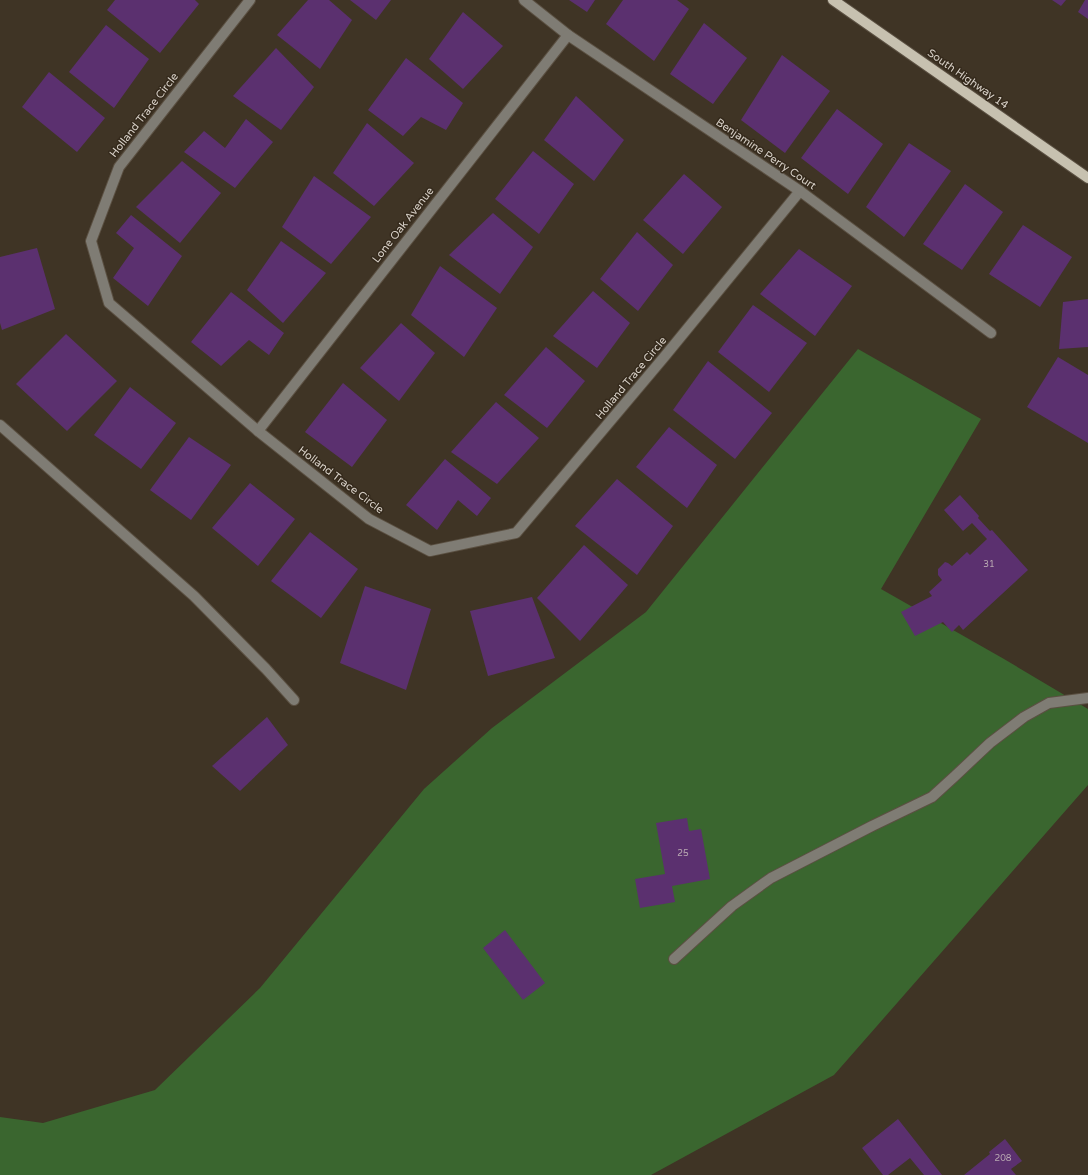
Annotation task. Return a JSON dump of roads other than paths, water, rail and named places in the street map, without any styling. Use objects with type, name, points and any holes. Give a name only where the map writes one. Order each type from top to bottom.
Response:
[{"type":"main road","name":"South Highway 14","points":[[834,0],[1088,178]]},
{"type":"street","name":"Holland Trace Circle","points":[[250,0],[119,167],[91,241],[109,303],[258,431],[369,519],[430,551],[516,534],[665,356],[800,191]]},
{"type":"street","name":"Benjamine Perry Court","points":[[524,0],[568,35],[800,191],[991,333]]},
{"type":"street","name":"Lone Oak Avenue","points":[[258,431],[568,35]]},
{"type":"street","points":[[0,425],[194,596],[266,669],[294,700]]},
{"type":"street","points":[[674,958],[732,906],[771,878],[932,797],[990,743],[1024,717],[1049,703],[1088,698]]}]
